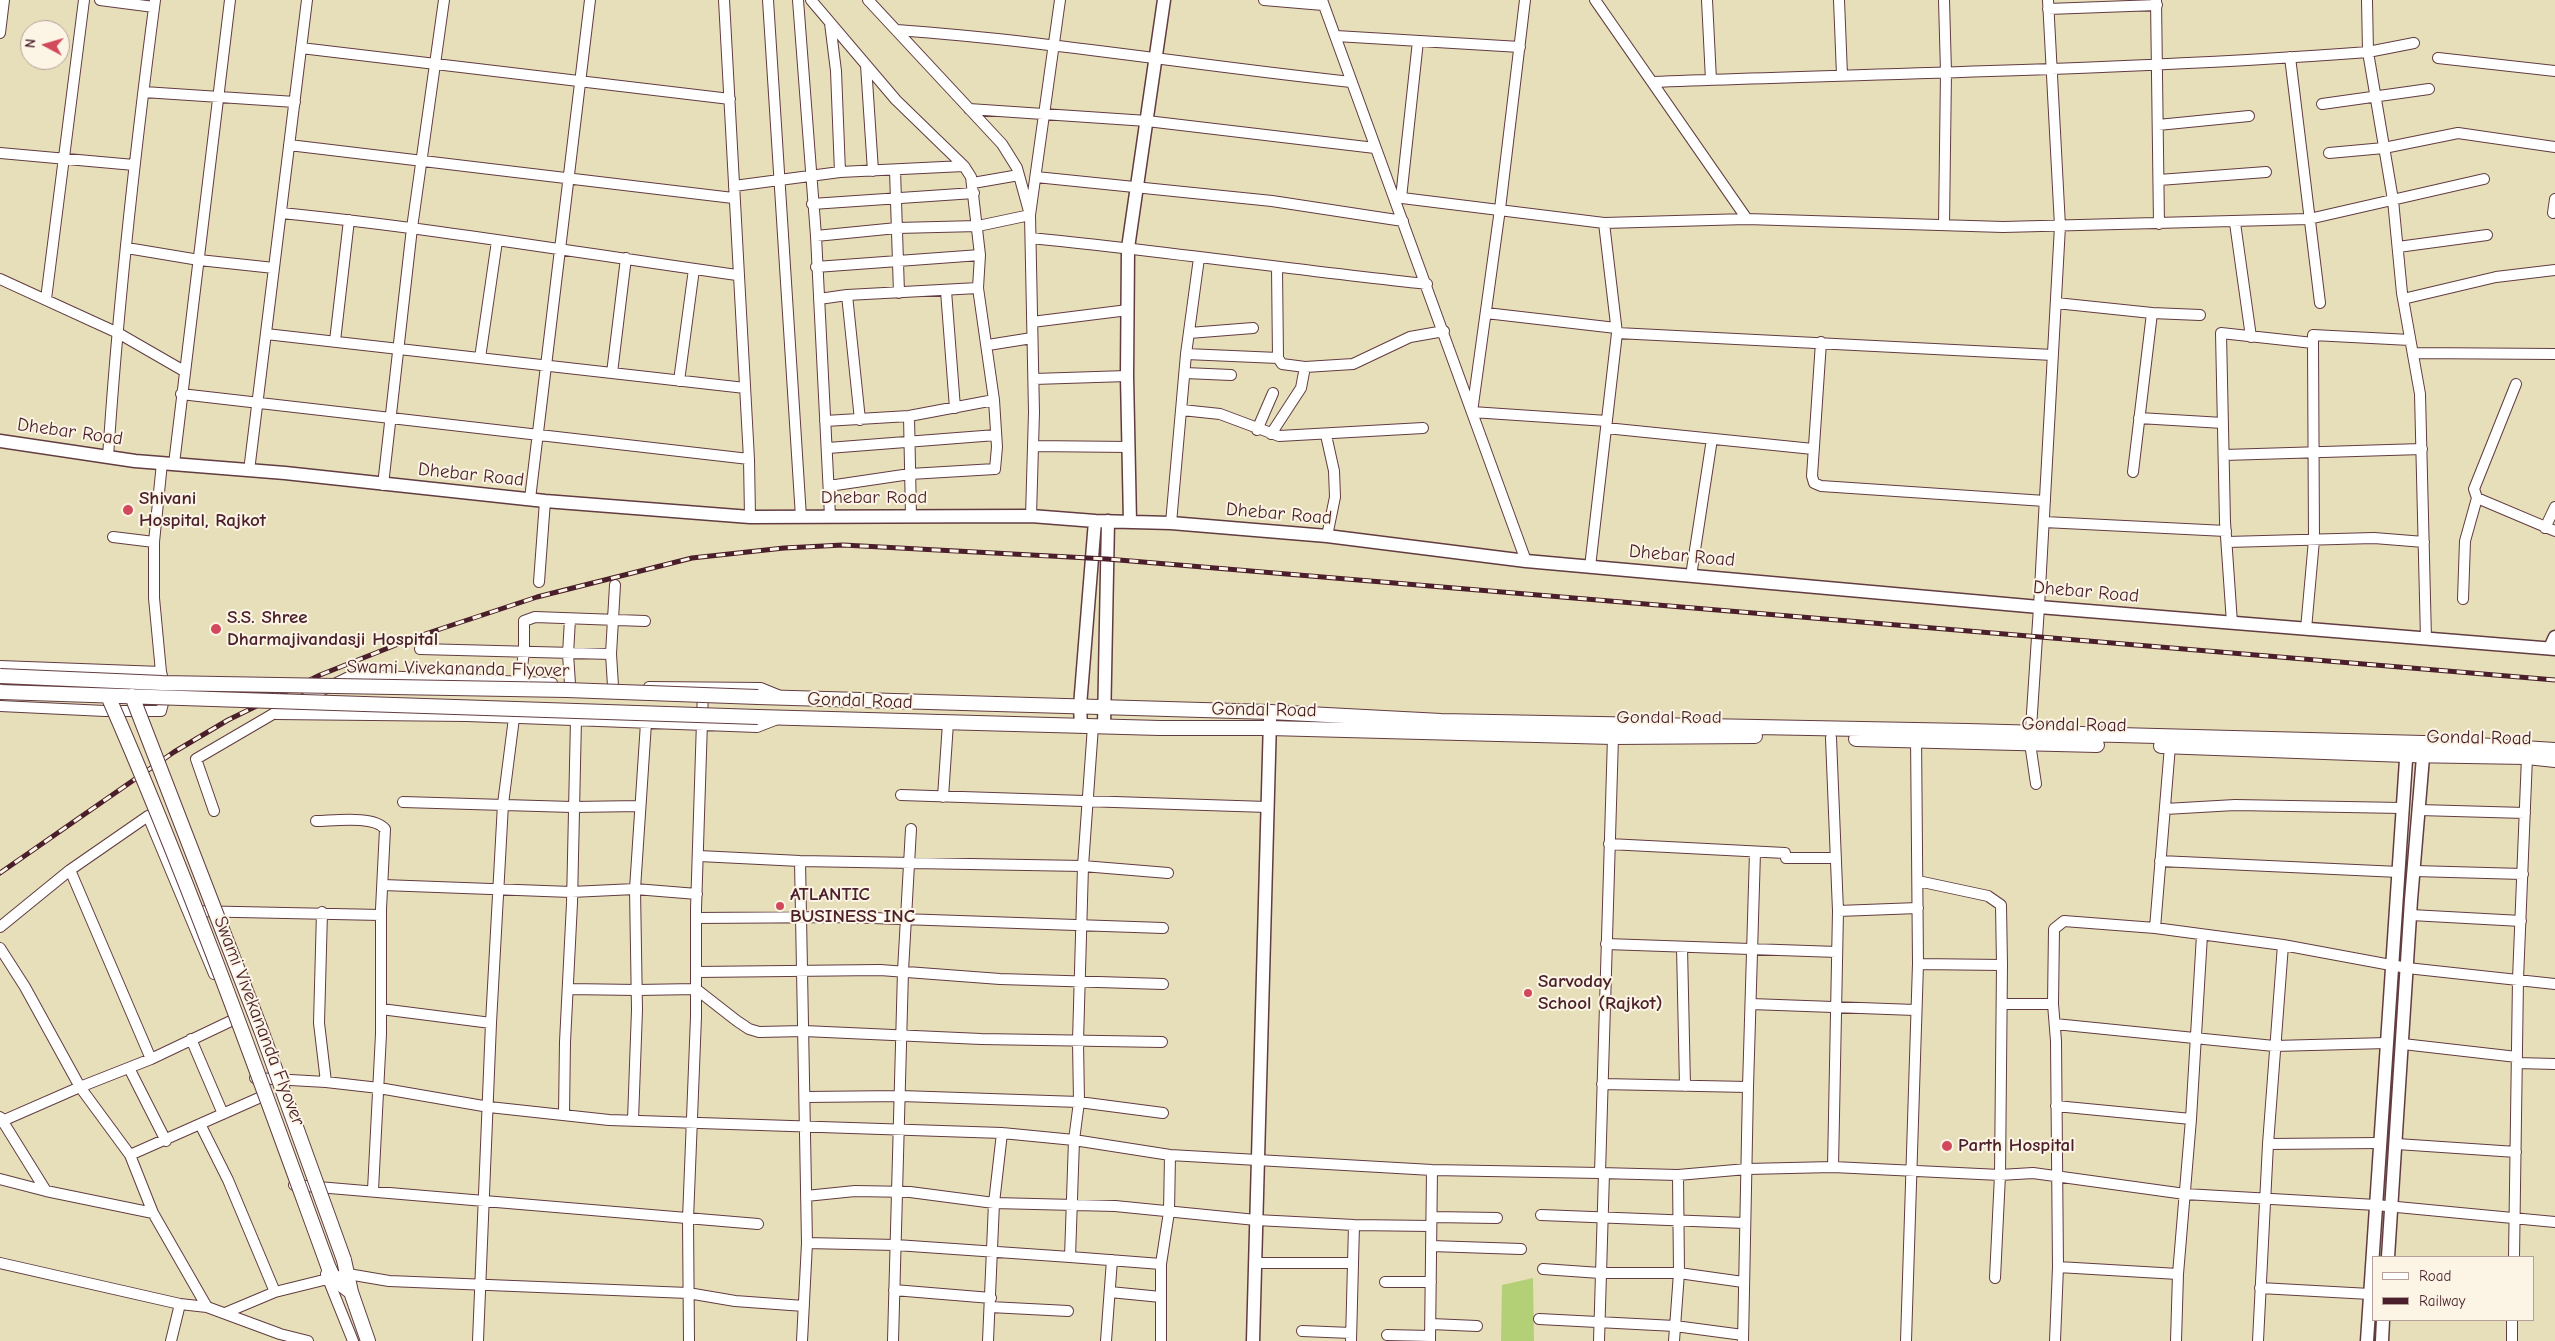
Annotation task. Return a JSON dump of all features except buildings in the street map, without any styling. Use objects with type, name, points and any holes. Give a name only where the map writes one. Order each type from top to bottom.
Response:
[{"type":"main road","name":"Swami Vivekananda Flyover","points":[[0,676],[106,681],[131,689],[783,718]]},
{"type":"main road","name":"Swami Vivekananda Flyover","points":[[106,681],[108,696],[151,793],[237,1012],[328,1266],[331,1280]]},
{"type":"main road","name":"Swami Vivekananda Flyover","points":[[131,689],[261,1030],[344,1260],[351,1292],[368,1341]]},
{"type":"main road","name":"Swami Vivekananda Flyover","points":[[0,692],[108,696],[131,689],[583,691],[784,697]]},
{"type":"main road","name":"Gondal Road","points":[[784,697],[1270,712],[1441,721],[2406,749]]},
{"type":"main road","name":"Gondal Road","points":[[783,718],[1612,737],[1831,738],[1916,736]]},
{"type":"main road","name":"Gondal Road","points":[[2030,738],[2170,746],[2406,749],[2514,746],[2555,750]]},
{"type":"main road","name":"Gondal Road","points":[[2424,749],[2555,760]]},
{"type":"main road","points":[[331,1280],[351,1292]]},
{"type":"street","points":[[0,33],[4,0]]},
{"type":"street","points":[[46,298],[84,0]]},
{"type":"street","points":[[100,0],[155,3],[134,165],[108,457]]},
{"type":"street","points":[[0,706],[105,711],[161,710],[166,692],[161,672],[154,598],[154,542],[182,394],[230,0]]},
{"type":"street","points":[[249,471],[307,0]]},
{"type":"street","points":[[383,485],[412,228],[444,0]]},
{"type":"street","points":[[530,499],[590,0]]},
{"type":"street","points":[[724,0],[734,186],[733,198],[749,459],[750,517]]},
{"type":"street","points":[[768,0],[801,517]]},
{"type":"street","points":[[798,0],[812,204],[816,236],[816,267],[828,448],[830,516]]},
{"type":"street","points":[[811,0],[896,100],[964,166],[974,188],[980,255],[978,288],[988,345],[996,435],[995,469],[910,474],[829,486]]},
{"type":"street","points":[[868,0],[1010,155],[1019,175],[1030,215]]},
{"type":"street","points":[[1031,516],[1034,379],[1030,215],[1060,0]]},
{"type":"street","points":[[1130,522],[1127,376],[1128,248],[1164,0]]},
{"type":"street","points":[[1264,0],[1322,2],[1336,36],[1374,148],[1398,197],[1403,220],[1526,561]]},
{"type":"street","points":[[1472,412],[1500,209],[1525,0]]},
{"type":"street","points":[[1595,0],[1747,218]]},
{"type":"street","points":[[1707,0],[1711,80]]},
{"type":"street","points":[[1839,0],[1842,75]]},
{"type":"street","points":[[1944,0],[1946,72],[1944,225]]},
{"type":"street","points":[[2367,0],[2368,52],[2393,200],[2404,299],[2420,394],[2426,639]]},
{"type":"street","points":[[2036,784],[2030,738],[2060,226],[2048,4],[2156,3],[2159,224]]},
{"type":"street","points":[[830,22],[836,71],[840,172]]},
{"type":"street","points":[[897,30],[1157,57],[1267,73],[1351,82]]},
{"type":"street","points":[[1336,36],[1520,47]]},
{"type":"street","points":[[1398,197],[1418,41]]},
{"type":"street","points":[[1652,82],[2051,68],[2290,57],[2368,52],[2414,43]]},
{"type":"street","points":[[301,48],[730,99]]},
{"type":"street","points":[[2290,57],[2320,304]]},
{"type":"street","points":[[2438,58],[2555,71]]},
{"type":"street","points":[[866,65],[873,171]]},
{"type":"street","points":[[2322,104],[2429,90]]},
{"type":"street","points":[[144,92],[295,102]]},
{"type":"street","points":[[969,109],[1147,122],[1374,148]]},
{"type":"street","points":[[2158,125],[2249,116]]},
{"type":"street","points":[[2329,153],[2384,148],[2458,133],[2555,147]]},
{"type":"street","points":[[289,145],[733,198]]},
{"type":"street","points":[[0,153],[134,165]]},
{"type":"street","points":[[734,186],[840,172],[964,166]]},
{"type":"street","points":[[895,170],[899,293]]},
{"type":"street","points":[[2159,180],[2266,172]]},
{"type":"street","points":[[812,204],[896,198],[974,188],[1019,175]]},
{"type":"street","points":[[1036,177],[1272,201],[1403,220]]},
{"type":"street","points":[[1398,197],[1604,223],[1747,218],[1944,225],[2060,226],[2309,219],[2484,179]]},
{"type":"street","points":[[2553,213],[2555,199]]},
{"type":"street","points":[[281,213],[349,220],[560,248],[738,275]]},
{"type":"street","points":[[816,236],[897,228],[978,226],[1030,215]]},
{"type":"street","points":[[335,342],[349,220]]},
{"type":"street","points":[[2234,222],[2251,336]]},
{"type":"street","points":[[1590,567],[1616,331],[1604,223]]},
{"type":"street","points":[[2398,247],[2488,235]]},
{"type":"street","points":[[1031,238],[1427,284]]},
{"type":"street","points":[[480,358],[497,241]]},
{"type":"street","points":[[127,248],[199,260],[274,268]]},
{"type":"street","points":[[816,267],[980,255]]},
{"type":"street","points":[[612,373],[626,258]]},
{"type":"street","points":[[1171,523],[1186,354],[1198,258]]},
{"type":"street","points":[[1278,268],[1278,358],[1282,364],[1305,367],[1352,364],[1410,337],[1444,332]]},
{"type":"street","points":[[679,381],[694,269]]},
{"type":"street","points":[[2404,299],[2496,276],[2555,270]]},
{"type":"street","points":[[0,279],[46,298],[118,332],[184,371]]},
{"type":"street","points":[[819,299],[847,295],[978,288]]},
{"type":"street","points":[[946,291],[955,408]]},
{"type":"street","points":[[847,295],[860,420]]},
{"type":"street","points":[[2056,303],[2152,313],[2200,315]]},
{"type":"street","points":[[1032,322],[1128,310]]},
{"type":"street","points":[[1486,313],[1616,331],[2053,355]]},
{"type":"street","points":[[2133,472],[2152,313]]},
{"type":"street","points":[[1189,333],[1253,328]]},
{"type":"street","points":[[2232,623],[2226,536],[2222,333],[2313,343]]},
{"type":"street","points":[[266,334],[745,388]]},
{"type":"street","points":[[2306,629],[2314,540],[2313,335],[2410,340]]},
{"type":"street","points":[[988,345],[1032,338]]},
{"type":"street","points":[[1821,342],[1812,476],[1814,482],[1821,486],[2045,501]]},
{"type":"street","points":[[2413,353],[2555,354]]},
{"type":"street","points":[[1186,354],[1278,358]]},
{"type":"street","points":[[1271,434],[1301,388],[1305,367]]},
{"type":"street","points":[[1185,373],[1231,375]]},
{"type":"street","points":[[1034,379],[1127,376]]},
{"type":"street","points":[[2463,599],[2466,541],[2477,498],[2474,489],[2516,384]]},
{"type":"street","points":[[1257,430],[1274,393]]},
{"type":"street","points":[[182,394],[749,459]]},
{"type":"street","points":[[825,421],[909,416],[994,400]]},
{"type":"street","points":[[1182,410],[1220,414],[1271,434],[1326,435],[1376,429],[1423,428]]},
{"type":"street","points":[[1472,412],[1814,449]]},
{"type":"street","points":[[909,416],[911,517]]},
{"type":"street","points":[[2139,418],[2223,423]]},
{"type":"street","points":[[828,448],[996,435]]},
{"type":"street","points":[[1326,435],[1334,471],[1335,497],[1327,536]]},
{"type":"street","points":[[1691,576],[1712,439]]},
{"type":"street","name":"Dhebar Road","points":[[0,441],[168,464],[546,501],[750,517],[1031,516],[1171,523],[1327,536],[1526,561],[2039,607],[2426,639],[2553,645]]},
{"type":"street","points":[[1034,446],[1129,447]]},
{"type":"street","points":[[2224,455],[2313,454],[2422,449]]},
{"type":"street","points":[[2477,498],[2550,530],[2555,507]]},
{"type":"street","points":[[539,582],[546,501]]},
{"type":"street","points":[[1093,726],[1080,706],[1101,521]]},
{"type":"street","points":[[1070,1257],[1074,1140],[1079,1102],[1078,1041],[1083,866],[1093,726],[1103,707],[1101,521]]},
{"type":"street","points":[[2044,522],[2226,536],[2314,540],[2374,538],[2424,542]]},
{"type":"street","points":[[113,537],[154,542]]},
{"type":"street","points":[[613,686],[611,654],[615,585]]},
{"type":"street","points":[[520,681],[524,652],[524,620],[535,616],[645,621]]},
{"type":"street","points":[[570,619],[568,654],[570,684]]},
{"type":"street","points":[[420,649],[611,654]]},
{"type":"street","points":[[0,666],[161,672]]},
{"type":"street","points":[[214,811],[196,759],[273,714],[353,675],[613,686],[762,688],[784,697]]},
{"type":"street","points":[[689,1341],[688,1219],[693,1122],[696,918],[703,687]]},
{"type":"street","points":[[1253,1341],[1270,712]]},
{"type":"street","points":[[273,714],[576,719],[757,726],[783,718]]},
{"type":"street","points":[[478,1341],[498,887],[503,804],[514,718]]},
{"type":"street","points":[[564,1114],[564,1042],[572,892],[572,807],[576,719]]},
{"type":"street","points":[[633,1120],[637,990],[635,889],[646,723]]},
{"type":"street","points":[[944,798],[948,723]]},
{"type":"street","points":[[1906,1341],[1915,1010],[1918,964],[1916,736]]},
{"type":"street","points":[[1599,1341],[1602,1084],[1612,737]]},
{"type":"street","points":[[1831,738],[1838,911],[1833,1167]]},
{"type":"street","points":[[2155,928],[2170,746]]},
{"type":"street","points":[[2373,1256],[2406,749]]},
{"type":"street","points":[[2388,1256],[2424,749]]},
{"type":"street","points":[[2514,1256],[2518,978],[2527,757]]},
{"type":"street","points":[[901,795],[944,798],[1267,807]]},
{"type":"street","points":[[402,802],[572,807],[640,806]]},
{"type":"street","points":[[2165,809],[2236,806],[2402,808]]},
{"type":"street","points":[[2419,810],[2525,813]]},
{"type":"street","points":[[0,927],[70,870],[148,816],[233,1020],[293,1185],[353,1341]]},
{"type":"street","points":[[316,821],[368,821],[381,824],[385,834],[381,915],[381,1009],[373,1190]]},
{"type":"street","points":[[893,1341],[899,1193],[903,971],[911,829]]},
{"type":"street","points":[[1609,844],[1785,853],[1786,858],[1836,858]]},
{"type":"street","points":[[1539,1319],[1600,1324],[1675,1326],[1743,1338],[1744,1223],[1756,852]]},
{"type":"street","points":[[699,856],[800,861],[1083,866],[1120,871],[1168,873]]},
{"type":"street","points":[[800,861],[803,917],[802,973],[807,1243],[802,1341]]},
{"type":"street","points":[[2160,861],[2398,872]]},
{"type":"street","points":[[70,870],[150,1059]]},
{"type":"street","points":[[2414,871],[2523,874]]},
{"type":"street","points":[[1918,881],[1988,896],[2001,905],[2003,1004],[2000,1175],[1995,1278]]},
{"type":"street","points":[[383,885],[498,887],[572,892],[635,889],[697,894]]},
{"type":"street","points":[[1838,911],[1918,908]]},
{"type":"street","points":[[188,911],[322,912],[381,915]]},
{"type":"street","points":[[322,912],[319,1023],[326,1082]]},
{"type":"street","points":[[2411,916],[2521,920]]},
{"type":"street","points":[[696,918],[803,917],[1163,928]]},
{"type":"street","points":[[2055,1341],[2058,1267],[2055,1024],[2053,1004],[2054,929],[2057,924],[2064,921],[2155,928],[2283,944],[2407,968],[2518,978],[2555,984]]},
{"type":"street","points":[[2176,1341],[2178,1274],[2192,1119],[2202,935]]},
{"type":"street","points":[[1606,944],[1837,952]]},
{"type":"street","points":[[2258,1341],[2274,1046],[2283,944]]},
{"type":"street","points":[[1682,947],[1685,1086]]},
{"type":"street","points":[[0,948],[25,987],[80,1087],[130,1155],[153,1213],[207,1307]]},
{"type":"street","points":[[1918,964],[2002,966]]},
{"type":"street","points":[[696,972],[802,973],[903,971],[1081,982],[1163,984]]},
{"type":"street","points":[[568,989],[696,989],[749,1029],[760,1032],[804,1031],[902,1036],[1162,1042]]},
{"type":"street","points":[[1751,1004],[1915,1010]]},
{"type":"street","points":[[2003,1004],[2053,1004]]},
{"type":"street","points":[[381,1009],[491,1023]]},
{"type":"street","points":[[46,1191],[1,1119],[129,1068],[233,1020]]},
{"type":"street","points":[[2055,1024],[2274,1046],[2387,1043]]},
{"type":"street","points":[[191,1039],[223,1114]]},
{"type":"street","points":[[2403,1044],[2555,1064]]},
{"type":"street","points":[[129,1068],[166,1140]]},
{"type":"street","points":[[254,1078],[326,1082],[378,1088],[489,1107],[609,1120],[1002,1133],[1074,1140],[1170,1155],[1432,1170],[1678,1175],[1747,1169],[1833,1167],[2000,1175],[2033,1173],[2186,1194],[2266,1197],[2392,1206],[2515,1220],[2555,1222]]},
{"type":"street","points":[[1602,1084],[1748,1087]]},
{"type":"street","points":[[805,1097],[901,1096],[1079,1102],[1163,1113]]},
{"type":"street","points":[[130,1155],[261,1097]]},
{"type":"street","points":[[2056,1106],[2192,1119]]},
{"type":"street","points":[[200,1124],[228,1180],[275,1292]]},
{"type":"street","points":[[988,1341],[994,1203],[1002,1133]]},
{"type":"street","points":[[2268,1144],[2379,1143]]},
{"type":"street","points":[[2397,1144],[2516,1152]]},
{"type":"street","points":[[1161,1341],[1162,1264],[1168,1212],[1170,1155]]},
{"type":"street","points":[[1387,1335],[1430,1338],[1432,1170]]},
{"type":"street","points":[[1674,1341],[1679,1273],[1678,1175]]},
{"type":"street","points":[[0,1179],[46,1191],[153,1213]]},
{"type":"street","points":[[293,1185],[484,1199],[758,1224]]},
{"type":"street","points":[[806,1196],[855,1191],[910,1192],[994,1203],[1115,1206],[1256,1220],[1354,1225],[1497,1218]]},
{"type":"street","points":[[1542,1215],[1601,1219],[1744,1223]]},
{"type":"street","points":[[1302,1331],[1351,1337],[1354,1225]]},
{"type":"street","points":[[807,1243],[896,1245],[1162,1264]]},
{"type":"street","points":[[1431,1246],[1521,1249]]},
{"type":"street","points":[[1106,1341],[1112,1260]]},
{"type":"street","points":[[0,1263],[180,1304],[207,1307],[282,1337],[308,1341]]},
{"type":"street","points":[[1255,1263],[1353,1263]]},
{"type":"street","points":[[2367,1341],[2372,1264]]},
{"type":"street","points":[[2058,1267],[2178,1274]]},
{"type":"street","points":[[1542,1269],[1600,1273],[1679,1273],[1743,1282]]},
{"type":"street","points":[[225,1313],[275,1292],[331,1280],[348,1274],[389,1281],[688,1293],[735,1301],[804,1306]]},
{"type":"street","points":[[1385,1282],[1431,1282]]},
{"type":"street","points":[[2260,1288],[2370,1294]]},
{"type":"street","points":[[894,1290],[1068,1311]]},
{"type":"street","points":[[1110,1292],[1161,1297]]},
{"type":"street","points":[[171,1341],[180,1304]]},
{"type":"street","points":[[2382,1341],[2384,1321]]},
{"type":"street","points":[[2512,1321],[2512,1341]]},
{"type":"street","points":[[1431,1324],[1477,1326]]},
{"type":"green space","points":[[1533,1278],[1534,1341],[1501,1341],[1502,1285]]},
{"type":"railway","points":[[0,873],[174,752],[228,720],[320,675],[416,637],[537,597],[692,558],[784,548],[843,545],[1107,559],[2555,680]]},
{"type":"place","name":"Shivani Hospital, Rajkot","points":[[128,510]]},
{"type":"place","name":"S.S. Shree Dharmajivandasji Hospital","points":[[216,629]]},
{"type":"place","name":"ATLANTIC BUSINESS INC","points":[[780,906]]},
{"type":"place","name":"Sarvoday School (Rajkot)","points":[[1528,993]]},
{"type":"place","name":"Parth Hospital","points":[[1947,1146]]}]
